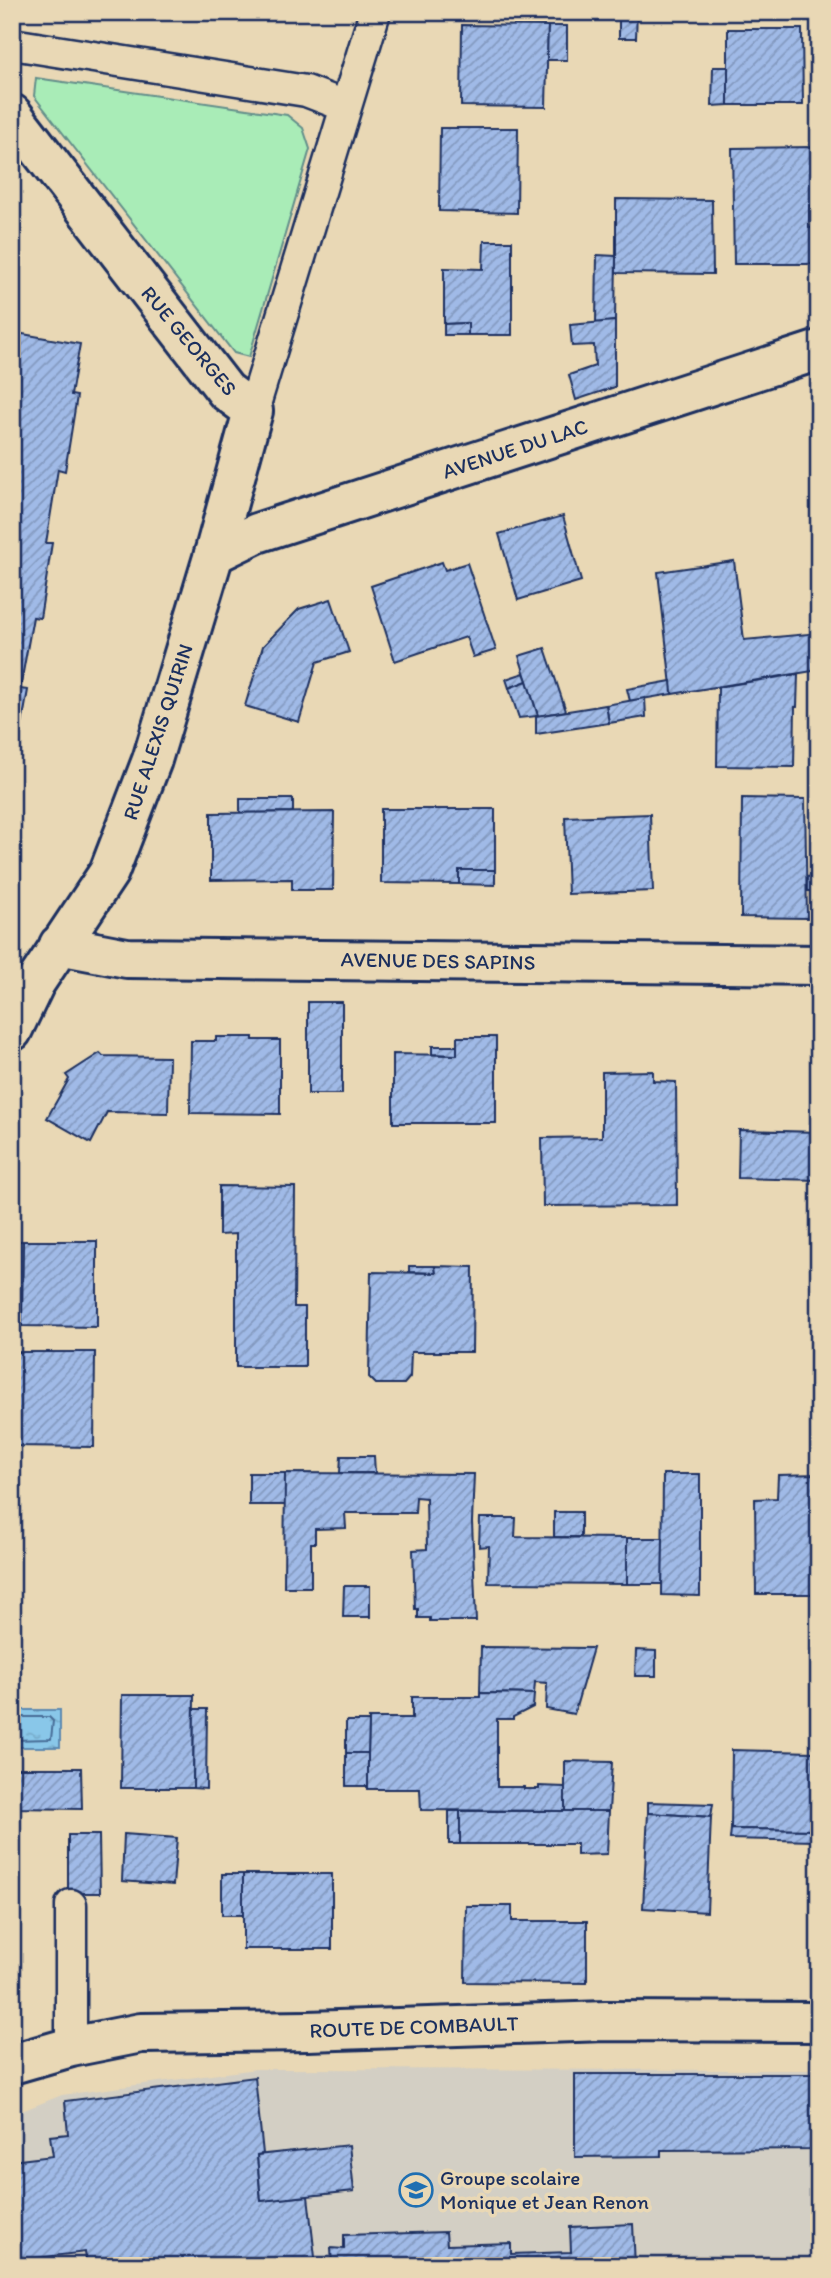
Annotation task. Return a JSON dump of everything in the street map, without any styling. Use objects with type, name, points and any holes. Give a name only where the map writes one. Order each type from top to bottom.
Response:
[{"type":"street","name":"RUE GEORGES","points":[[12,114],[226,391],[253,411]]},
{"type":"street","name":"AVENUE DU LAC","points":[[214,554],[257,533],[819,350]]},
{"type":"street","name":"RUE ALEXIS QUIRIN","points":[[12,1031],[34,983],[109,873],[152,760],[214,554],[253,411]]},
{"type":"street","name":"AVENUE DES SAPINS","points":[[59,945],[127,958],[819,965]]},
{"type":"street","name":"ROUTE DE COMBAULT","points":[[12,2064],[71,2047],[141,2033],[309,2031],[606,2021],[819,2022]]},
{"type":"lane","name":"RUE GEORGES","points":[[253,411],[375,12]]},
{"type":"lane","points":[[12,44],[306,90],[345,106]]},
{"type":"lane","points":[[71,1905],[71,2047]]},
{"type":"shaded area","name":"Groupe scolaire Monique et Jean Renon","points":[[256,2069],[819,2070],[819,2266],[12,2266],[12,2115],[62,2095]]},
{"type":"green space","points":[[36,78],[287,115],[303,128],[310,149],[249,357],[234,353],[34,96]]},
{"type":"water","points":[[12,1710],[60,1710],[60,1747],[12,1747]]},
{"type":"building","points":[[619,12],[637,12],[636,38],[619,38]]},
{"type":"building","points":[[462,25],[548,26],[546,107],[461,106]]},
{"type":"building","points":[[548,26],[567,26],[567,60],[547,60]]},
{"type":"building","points":[[728,29],[802,29],[803,105],[728,105]]},
{"type":"building","points":[[713,67],[728,67],[728,105],[712,106]]},
{"type":"building","points":[[440,128],[518,128],[517,213],[439,211]]},
{"type":"building","points":[[813,147],[814,206],[809,205],[809,228],[814,228],[814,264],[734,264],[732,148]]},
{"type":"building","points":[[616,199],[712,200],[713,274],[616,273]]},
{"type":"building","points":[[484,241],[512,241],[512,335],[468,335],[468,323],[444,324],[444,268],[483,269]]},
{"type":"building","points":[[597,255],[616,256],[615,321],[596,323]]},
{"type":"building","points":[[615,321],[615,387],[576,400],[569,375],[595,366],[594,345],[572,346],[570,325]]},
{"type":"building","points":[[468,323],[468,335],[444,335],[444,324]]},
{"type":"building","points":[[17,333],[80,344],[71,395],[77,396],[65,471],[58,469],[46,543],[52,543],[40,618],[33,617],[20,689],[28,690],[15,764],[12,764],[12,358]]},
{"type":"building","points":[[563,516],[581,581],[518,600],[499,534]]},
{"type":"building","points":[[734,561],[744,640],[819,633],[819,670],[672,694],[658,572]]},
{"type":"building","points":[[442,562],[445,570],[467,563],[496,650],[473,657],[466,637],[395,661],[371,586]]},
{"type":"building","points":[[331,599],[349,652],[317,662],[299,722],[245,706],[263,646],[299,609]]},
{"type":"building","points":[[545,648],[566,711],[538,716],[519,656]]},
{"type":"building","points":[[524,673],[527,681],[509,688],[506,679]]},
{"type":"building","points":[[798,674],[794,767],[717,766],[718,687]]},
{"type":"building","points":[[527,681],[538,716],[519,718],[509,688]]},
{"type":"building","points":[[671,681],[672,694],[630,701],[627,689]]},
{"type":"building","points":[[645,698],[646,717],[609,723],[606,705]]},
{"type":"building","points":[[606,705],[609,723],[536,734],[536,716]]},
{"type":"building","points":[[742,798],[805,799],[807,918],[741,917]]},
{"type":"building","points":[[240,799],[293,799],[293,812],[240,813]]},
{"type":"building","points":[[381,809],[495,809],[495,870],[459,870],[459,884],[381,883]]},
{"type":"building","points":[[334,812],[333,890],[292,890],[292,879],[211,880],[211,813]]},
{"type":"building","points":[[650,814],[653,891],[568,894],[565,817]]},
{"type":"building","points":[[459,870],[495,870],[495,885],[459,884]]},
{"type":"building","points":[[815,876],[815,891],[807,891],[807,877]]},
{"type":"building","points":[[308,1002],[342,1002],[342,1094],[308,1094]]},
{"type":"building","points":[[216,1037],[280,1040],[280,1114],[190,1113],[191,1041],[216,1041]]},
{"type":"building","points":[[457,1037],[496,1037],[496,1123],[393,1123],[393,1054],[457,1055]]},
{"type":"building","points":[[432,1046],[457,1046],[457,1055],[432,1054]]},
{"type":"building","points":[[100,1053],[103,1056],[169,1057],[168,1113],[107,1112],[91,1143],[47,1118],[69,1079],[66,1075]]},
{"type":"building","points":[[653,1071],[653,1081],[676,1082],[677,1205],[543,1206],[542,1138],[602,1137],[602,1072]]},
{"type":"building","points":[[739,1130],[819,1132],[819,1180],[738,1178]]},
{"type":"building","points":[[219,1186],[295,1187],[294,1307],[305,1307],[305,1367],[236,1367],[236,1234],[219,1235]]},
{"type":"building","points":[[12,1241],[23,1241],[22,1326],[12,1326]]},
{"type":"building","points":[[23,1241],[97,1241],[97,1327],[22,1326]]},
{"type":"building","points":[[409,1266],[435,1266],[436,1273],[409,1272]]},
{"type":"building","points":[[435,1266],[473,1267],[472,1352],[411,1352],[410,1377],[404,1384],[376,1384],[369,1377],[371,1272],[436,1273]]},
{"type":"building","points":[[12,1352],[95,1352],[94,1447],[14,1446]]},
{"type":"building","points":[[341,1456],[374,1456],[375,1473],[340,1473]]},
{"type":"building","points":[[249,1473],[285,1473],[285,1505],[249,1505]]},
{"type":"building","points":[[285,1473],[474,1474],[472,1522],[476,1621],[430,1621],[430,1618],[418,1618],[418,1609],[415,1609],[413,1550],[427,1549],[426,1498],[416,1497],[415,1513],[345,1513],[346,1528],[315,1529],[315,1543],[311,1543],[311,1587],[284,1587]]},
{"type":"building","points":[[663,1474],[700,1474],[700,1596],[662,1595]]},
{"type":"building","points":[[819,1474],[819,1594],[756,1594],[755,1499],[777,1498],[778,1475]]},
{"type":"building","points":[[554,1512],[581,1512],[581,1537],[554,1537]]},
{"type":"building","points":[[480,1518],[516,1518],[515,1537],[627,1538],[627,1584],[488,1583],[489,1546],[479,1547]]},
{"type":"building","points":[[627,1538],[663,1538],[662,1584],[627,1584]]},
{"type":"building","points":[[344,1586],[370,1586],[370,1617],[343,1617]]},
{"type":"building","points":[[481,1647],[593,1648],[574,1714],[546,1709],[547,1683],[535,1682],[534,1694],[480,1693]]},
{"type":"building","points":[[636,1650],[656,1651],[656,1676],[635,1676]]},
{"type":"building","points":[[480,1693],[534,1694],[533,1707],[513,1719],[497,1719],[497,1787],[565,1787],[565,1811],[421,1810],[420,1789],[367,1789],[369,1718],[412,1718],[412,1697],[480,1697]]},
{"type":"building","points":[[122,1695],[194,1695],[193,1788],[121,1788]]},
{"type":"building","points":[[194,1709],[207,1709],[206,1789],[193,1788]]},
{"type":"building","points":[[346,1721],[369,1721],[368,1753],[346,1753]]},
{"type":"building","points":[[732,1750],[814,1752],[813,1830],[731,1829]]},
{"type":"building","points":[[346,1753],[368,1753],[368,1786],[346,1786]]},
{"type":"building","points":[[565,1761],[612,1762],[609,1811],[565,1811]]},
{"type":"building","points":[[12,1768],[81,1768],[82,1809],[12,1808]]},
{"type":"building","points":[[648,1802],[713,1804],[711,1817],[648,1813]]},
{"type":"building","points":[[449,1811],[460,1811],[460,1844],[449,1844]]},
{"type":"building","points":[[460,1811],[609,1811],[607,1854],[577,1855],[577,1844],[460,1844]]},
{"type":"building","points":[[648,1813],[711,1817],[707,1912],[643,1908]]},
{"type":"building","points":[[731,1829],[813,1830],[813,1841],[730,1839]]},
{"type":"building","points":[[124,1834],[177,1838],[173,1885],[122,1881]]},
{"type":"building","points":[[68,1835],[99,1835],[100,1893],[68,1893]]},
{"type":"building","points":[[222,1874],[243,1874],[243,1915],[222,1915]]},
{"type":"building","points":[[243,1874],[332,1874],[332,1949],[243,1949]]},
{"type":"building","points":[[466,1906],[512,1906],[512,1921],[587,1921],[587,1983],[465,1982]]},
{"type":"building","points":[[575,2074],[819,2074],[819,2149],[661,2150],[661,2156],[575,2157]]},
{"type":"building","points":[[255,2077],[263,2154],[257,2155],[261,2201],[308,2196],[316,2266],[87,2266],[85,2252],[12,2261],[12,2161],[53,2156],[50,2136],[68,2134],[65,2101]]},
{"type":"building","points":[[349,2145],[354,2191],[261,2201],[257,2155]]},
{"type":"building","points":[[633,2224],[635,2266],[332,2266],[331,2248],[344,2249],[344,2235],[446,2232],[447,2245],[511,2243],[511,2254],[571,2252],[570,2227]]},
{"type":"place","name":"Groupe scolaire Monique et Jean Renon","points":[[416,2190]]}]
